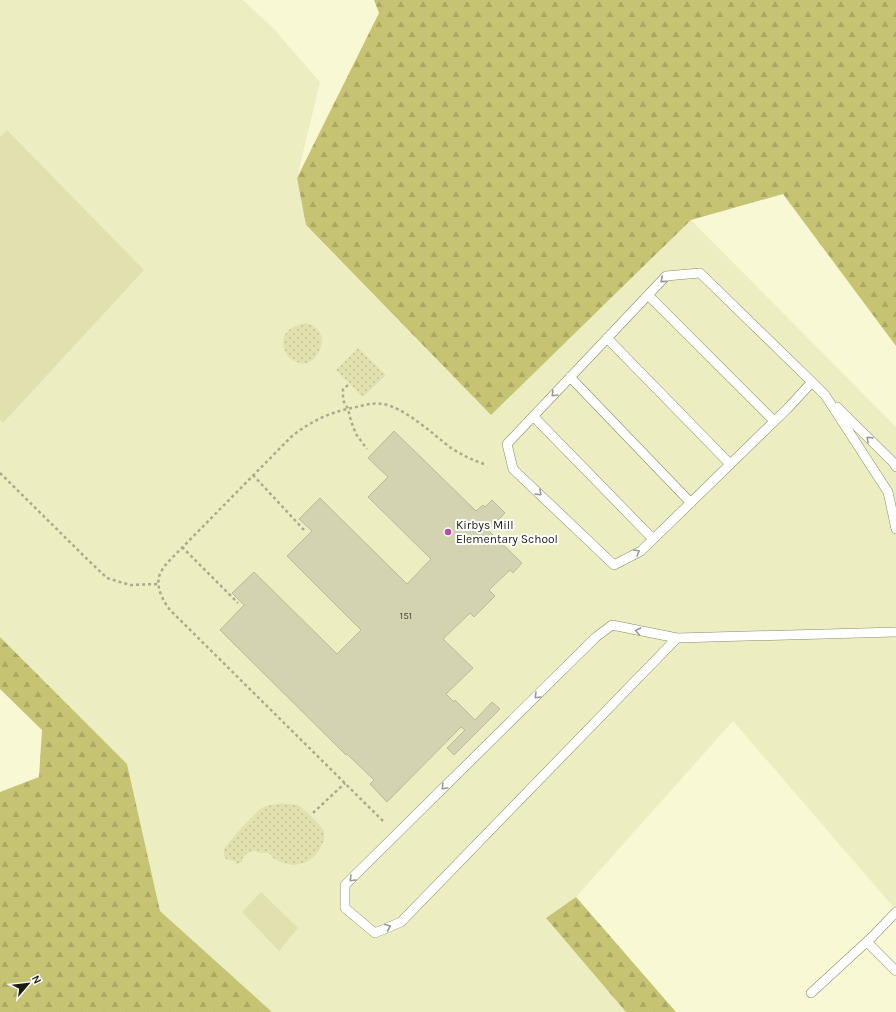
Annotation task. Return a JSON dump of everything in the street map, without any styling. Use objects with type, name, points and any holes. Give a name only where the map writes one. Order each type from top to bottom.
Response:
[{"type":"lane","points":[[812,382],[788,408],[641,551],[614,564],[513,468],[507,444],[666,276],[700,273],[812,382],[893,462],[896,467]]},
{"type":"lane","points":[[648,295],[774,421]]},
{"type":"lane","points":[[607,338],[730,464]]},
{"type":"lane","points":[[570,377],[691,503]]},
{"type":"lane","points":[[825,395],[888,492],[896,529]]},
{"type":"lane","points":[[533,416],[653,539]]},
{"type":"lane","points":[[677,638],[401,922],[375,933],[345,908],[345,885],[596,637],[612,626],[677,638],[896,632]]},
{"type":"lane","points":[[811,993],[867,942],[896,912]]},
{"type":"lane","points":[[867,942],[896,971]]},
{"type":"path","points":[[348,385],[343,389],[344,400],[356,434],[366,449]]},
{"type":"path","points":[[383,821],[170,610],[160,593],[158,584],[159,577],[161,570],[182,546],[292,436],[328,414],[368,404],[382,404],[396,408],[418,422],[452,448],[465,456],[484,464]]},
{"type":"path","points":[[0,473],[107,578],[131,585],[158,584]]},
{"type":"path","points":[[253,475],[304,530]]},
{"type":"path","points":[[182,546],[238,603]]},
{"type":"path","points":[[313,813],[345,783]]},
{"type":"shaded area","name":"Kirbys Mill Elementary School","points":[[0,0],[243,0],[274,29],[320,82],[297,178],[306,226],[491,415],[691,220],[896,427],[896,910],[733,721],[576,897],[546,918],[626,1012],[272,1012],[160,911],[127,764],[0,637]]},
{"type":"shaded area","points":[[7,130],[144,270],[3,423],[0,420],[0,137]]},
{"type":"shaded area","points":[[306,323],[315,327],[320,333],[322,341],[316,356],[311,361],[304,363],[297,362],[289,358],[284,349],[283,343],[286,333],[300,324]]},
{"type":"shaded area","points":[[358,348],[386,375],[363,397],[336,370]]},
{"type":"shaded area","points":[[284,803],[300,806],[323,829],[325,835],[323,843],[313,858],[306,862],[292,865],[283,863],[273,858],[269,853],[260,853],[255,851],[246,854],[243,857],[242,862],[238,864],[226,859],[224,856],[224,850],[226,846],[254,815],[269,805]]},
{"type":"shaded area","points":[[261,892],[298,928],[279,951],[242,912]]},
{"type":"green space","points":[[374,0],[896,0],[896,346],[783,194],[691,220],[491,415],[306,225],[297,178],[379,13]]},
{"type":"green space","points":[[0,637],[127,764],[160,911],[272,1012],[0,1012],[0,792],[39,777],[42,730],[0,689]]},
{"type":"green space","points":[[576,897],[676,1012],[626,1012],[546,918]]},
{"type":"building","points":[[394,431],[476,511],[483,505],[485,507],[492,500],[505,513],[488,530],[522,563],[513,573],[510,570],[489,590],[495,596],[474,617],[470,613],[443,639],[473,668],[446,694],[454,702],[455,700],[475,720],[492,702],[500,709],[454,755],[447,748],[465,730],[461,727],[387,802],[370,784],[374,780],[347,754],[346,755],[220,630],[244,605],[232,593],[254,572],[337,654],[361,630],[287,556],[312,531],[299,519],[320,498],[407,584],[431,559],[368,497],[388,477],[368,458]]},
{"type":"place","name":"Kirbys Mill Elementary School","points":[[448,532]]}]
